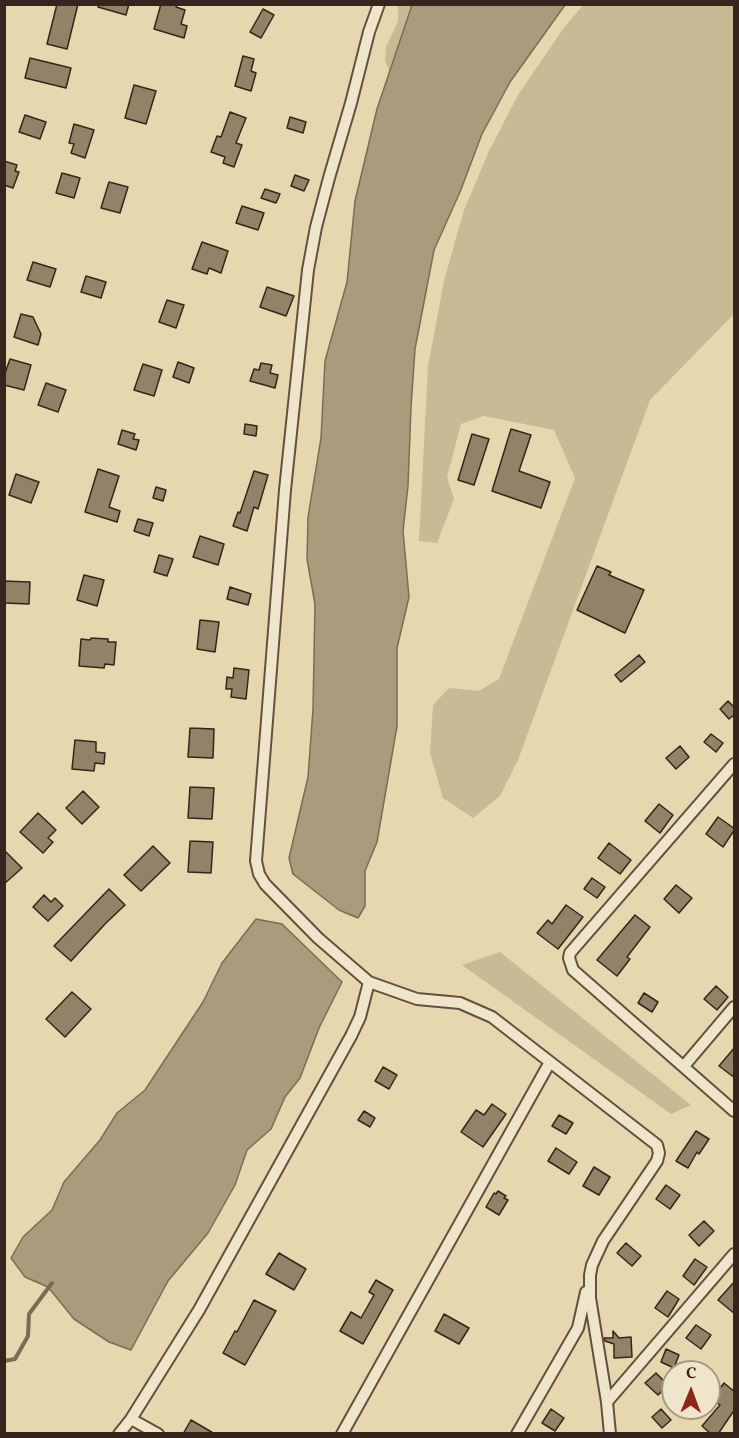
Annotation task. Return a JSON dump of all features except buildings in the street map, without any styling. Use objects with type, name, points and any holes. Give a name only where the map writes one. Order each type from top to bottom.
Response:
[{"type":"street","points":[[378,4],[328,178],[308,270],[285,490],[256,861],[259,874],[265,884],[318,938],[369,982],[417,999],[460,1003],[492,1017],[633,1125],[660,1150],[657,1161],[603,1241],[592,1265],[578,1328],[517,1434]]},
{"type":"street","points":[[735,764],[570,952],[569,958],[573,970],[735,1112]]},
{"type":"street","points":[[119,1434],[131,1419],[199,1310],[351,1036],[360,1017],[369,982]]},
{"type":"street","points":[[684,1066],[735,1006]]},
{"type":"street","points":[[342,1434],[550,1062]]},
{"type":"street","points":[[607,1402],[735,1254]]},
{"type":"street","points":[[590,1275],[590,1298],[610,1434]]},
{"type":"street","points":[[131,1419],[158,1434]]},
{"type":"shaded area","points":[[398,5],[412,5],[390,73],[385,61],[386,47],[398,21]]},
{"type":"shaded area","points":[[412,5],[565,5],[510,82],[482,134],[460,192],[434,250],[415,349],[408,486],[403,531],[409,597],[397,648],[397,726],[377,842],[365,871],[365,906],[358,918],[339,910],[293,874],[289,858],[308,777],[313,709],[315,604],[307,559],[308,517],[321,438],[325,361],[347,282],[355,201],[377,109]]},
{"type":"shaded area","points":[[583,5],[734,5],[734,314],[650,400],[518,760],[500,796],[473,818],[443,798],[430,753],[433,705],[449,688],[479,691],[499,679],[575,478],[554,430],[484,416],[461,424],[447,477],[454,499],[437,543],[419,541],[428,366],[444,281],[464,210],[489,151],[518,95],[563,29]]},
{"type":"shaded area","points":[[256,919],[282,924],[342,982],[319,1028],[300,1078],[285,1097],[271,1129],[247,1150],[235,1185],[208,1233],[168,1281],[131,1350],[109,1342],[74,1319],[48,1287],[25,1277],[11,1258],[23,1237],[52,1210],[64,1182],[100,1140],[117,1113],[145,1090],[203,1002],[222,963]]},
{"type":"shaded area","points":[[500,952],[691,1105],[671,1114],[462,965]]},
{"type":"waterway","points":[[4,1361],[15,1359],[28,1336],[29,1314],[52,1283]]}]
